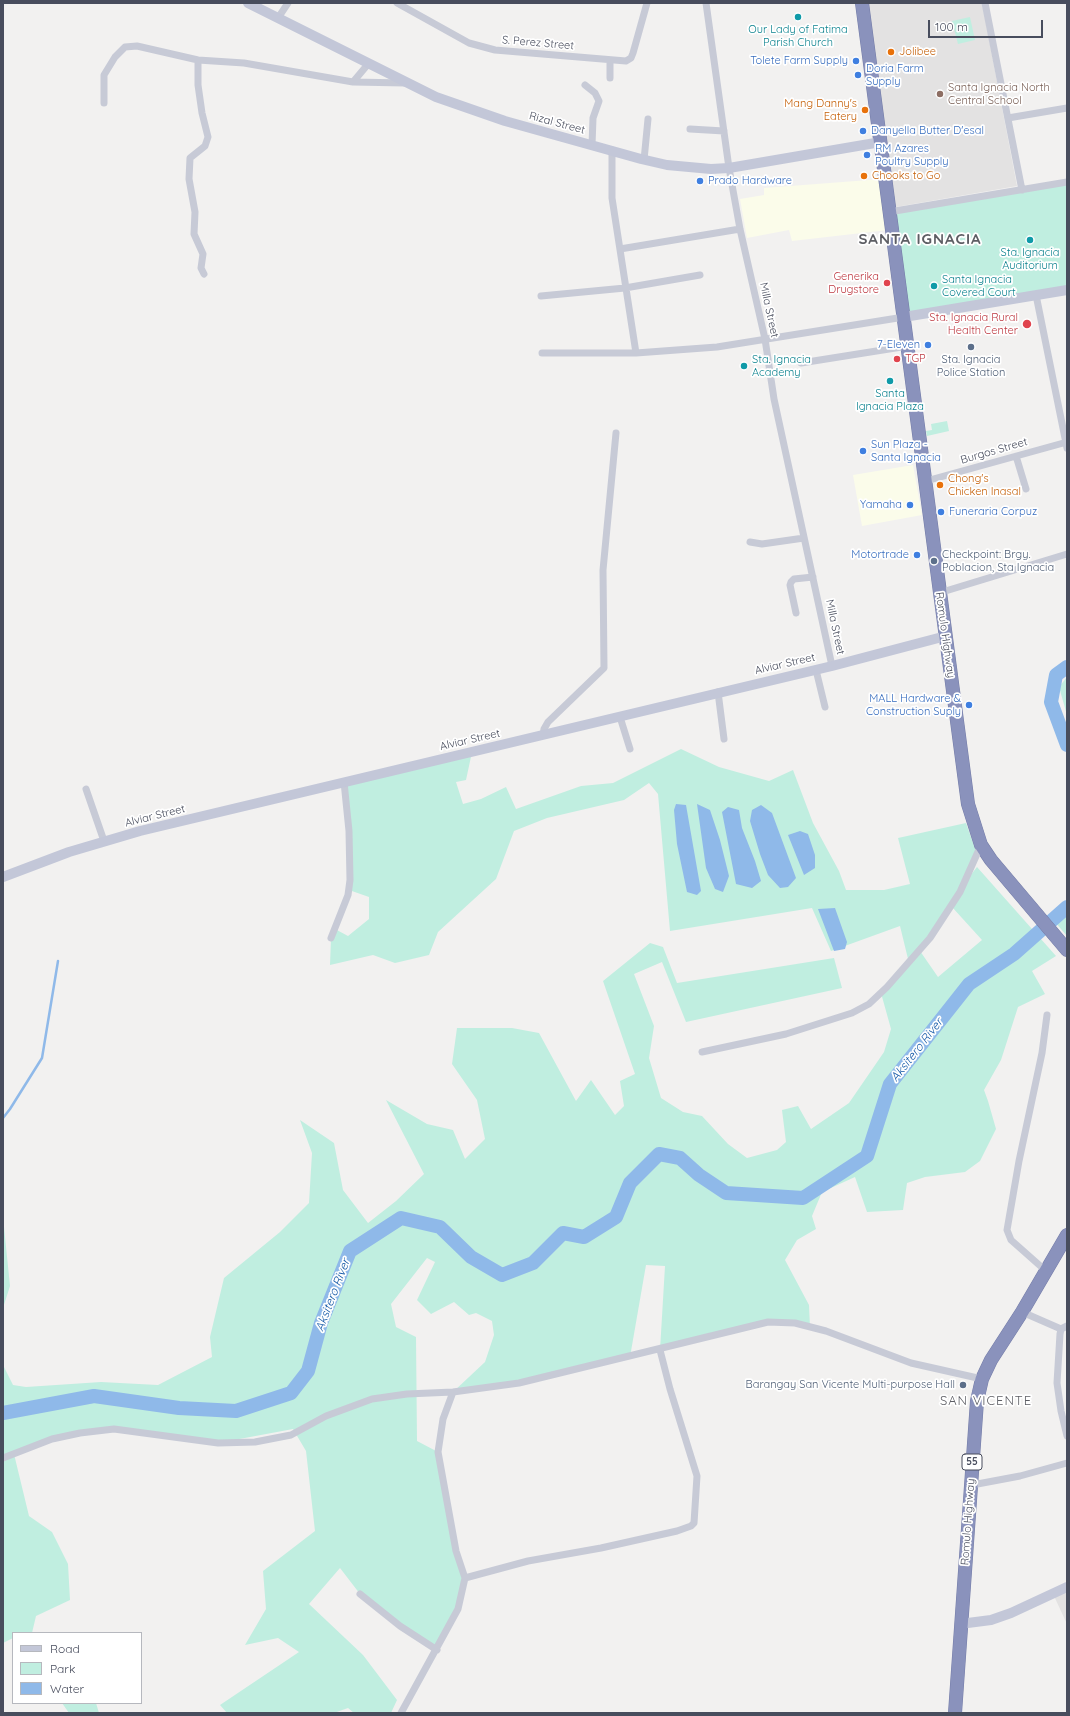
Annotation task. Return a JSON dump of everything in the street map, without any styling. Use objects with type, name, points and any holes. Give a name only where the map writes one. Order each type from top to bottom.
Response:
[{"type":"highway","name":"Romulo Highway","points":[[862,3],[968,804],[981,845],[1000,873],[1067,950]]},
{"type":"highway","name":"Romulo Highway","points":[[955,1713],[960,1624],[972,1485],[976,1400],[982,1379],[990,1360],[1022,1312],[1067,1235]]},
{"type":"street","name":"Rizal Street","points":[[248,3],[436,97],[505,121],[644,160],[667,165],[711,169],[730,168],[881,142]]},
{"type":"street","points":[[278,18],[288,3]]},
{"type":"street","name":"S. Perez Street","points":[[397,3],[469,43],[495,50],[626,61],[631,58],[647,3]]},
{"type":"street","name":"Milla Street","points":[[706,3],[724,131],[740,229],[765,339],[774,399],[832,666]]},
{"type":"street","points":[[985,3],[1022,190]]},
{"type":"street","points":[[104,103],[104,75],[115,57],[125,46],[137,46],[198,60],[244,63],[354,82],[410,83]]},
{"type":"street","points":[[198,60],[198,85],[202,113],[208,137],[204,146],[190,158],[189,179],[195,212],[194,234],[203,254],[201,263],[204,274]]},
{"type":"street","points":[[610,60],[610,78]]},
{"type":"street","points":[[354,82],[369,63]]},
{"type":"street","points":[[585,85],[595,93],[600,101],[593,118],[592,145]]},
{"type":"street","points":[[1008,118],[1067,108]]},
{"type":"street","points":[[644,160],[648,119]]},
{"type":"street","points":[[690,129],[724,131]]},
{"type":"street","points":[[612,150],[611,184],[625,288],[636,352]]},
{"type":"street","points":[[889,212],[1067,182]]},
{"type":"street","points":[[620,249],[740,229]]},
{"type":"street","points":[[541,296],[625,288],[700,274]]},
{"type":"street","points":[[542,353],[636,352],[717,347],[1067,290]]},
{"type":"street","points":[[1036,295],[1067,444]]},
{"type":"street","points":[[801,363],[908,346]]},
{"type":"street","points":[[543,735],[544,729],[548,722],[604,668],[603,570],[616,433]]},
{"type":"street","name":"Burgos Street","points":[[926,481],[1016,456],[1067,444]]},
{"type":"street","points":[[1016,456],[1026,488]]},
{"type":"street","points":[[750,542],[762,544],[804,538]]},
{"type":"street","points":[[939,593],[1067,554]]},
{"type":"street","points":[[796,613],[790,585],[794,579],[813,577]]},
{"type":"street","name":"Alviar Street","points":[[3,877],[69,852],[104,841],[718,692],[816,670],[946,636]]},
{"type":"street","points":[[816,670],[825,706]]},
{"type":"street","points":[[718,692],[724,739]]},
{"type":"street","points":[[620,717],[630,749]]},
{"type":"street","points":[[331,938],[348,895],[350,880],[349,831],[344,782]]},
{"type":"street","points":[[86,789],[104,841]]},
{"type":"street","points":[[702,1052],[786,1034],[852,1013],[869,1004],[900,973],[930,938],[960,892],[981,845]]},
{"type":"street","points":[[1046,1271],[1011,1240],[1007,1230],[1019,1161],[1042,1053],[1047,1015]]},
{"type":"street","points":[[1022,1312],[1064,1328],[1058,1354],[1057,1383],[1061,1411],[1067,1436]]},
{"type":"street","points":[[3,1458],[52,1439],[80,1433],[114,1430],[218,1443],[255,1442],[291,1435],[326,1416],[372,1400],[407,1394],[453,1392],[519,1383],[660,1350],[768,1322],[795,1323],[826,1331],[911,1363],[982,1379]]},
{"type":"street","points":[[465,1578],[528,1562],[677,1531],[691,1526],[694,1523],[697,1476],[670,1389],[660,1350]]},
{"type":"street","points":[[401,1713],[437,1650],[458,1608],[465,1578],[456,1552],[438,1452],[443,1419],[453,1392]]},
{"type":"street","points":[[972,1485],[1020,1476],[1067,1463]]},
{"type":"street","points":[[960,1624],[991,1620],[1004,1616],[1067,1587]]},
{"type":"street","points":[[360,1594],[400,1626],[437,1650]]},
{"type":"shaded area","name":"Santa Ignacia North Central School","points":[[867,3],[982,3],[1017,186],[896,207]]},
{"type":"shaded area","points":[[882,179],[888,230],[792,241],[789,230],[747,238],[740,199],[764,195],[764,188]]},
{"type":"shaded area","points":[[913,465],[922,515],[862,526],[853,475]]},
{"type":"shaded area","points":[[1067,1589],[1067,1624],[1054,1596]]},
{"type":"green space","points":[[970,17],[975,40],[958,44],[952,21]]},
{"type":"green space","points":[[1067,183],[1067,289],[905,316],[891,213]]},
{"type":"green space","points":[[947,421],[949,431],[927,436],[926,431],[932,430],[931,424]]},
{"type":"green space","points":[[1067,677],[1067,715],[1059,687]]},
{"type":"green space","points":[[681,749],[719,767],[769,781],[793,770],[813,823],[839,871],[846,890],[884,890],[910,884],[898,838],[966,823],[977,854],[966,881],[977,867],[1056,956],[1032,971],[1045,994],[1018,1007],[1001,1060],[984,1090],[996,1129],[980,1161],[965,1172],[925,1177],[907,1183],[903,1210],[867,1212],[855,1177],[822,1192],[812,1216],[816,1229],[797,1240],[785,1260],[809,1305],[810,1327],[768,1322],[660,1350],[665,1266],[646,1265],[630,1357],[519,1383],[453,1392],[485,1362],[494,1335],[492,1321],[476,1313],[469,1315],[454,1302],[431,1314],[417,1300],[435,1262],[427,1258],[391,1304],[396,1327],[416,1337],[417,1441],[438,1452],[463,1583],[458,1609],[437,1650],[360,1594],[340,1568],[309,1604],[363,1655],[397,1700],[391,1713],[354,1713],[348,1708],[334,1713],[227,1713],[220,1705],[299,1652],[278,1638],[245,1645],[266,1609],[263,1571],[315,1531],[306,1451],[293,1429],[218,1443],[114,1429],[52,1439],[14,1454],[29,1516],[52,1532],[68,1564],[70,1600],[36,1616],[32,1632],[12,1632],[12,1638],[3,1643],[3,1365],[13,1385],[26,1387],[101,1382],[158,1385],[212,1357],[210,1337],[224,1278],[280,1232],[309,1203],[312,1153],[300,1120],[334,1143],[343,1190],[368,1223],[396,1201],[424,1174],[386,1100],[427,1124],[453,1130],[465,1159],[485,1139],[477,1100],[452,1064],[457,1028],[512,1028],[539,1033],[576,1101],[591,1080],[615,1115],[624,1106],[620,1081],[635,1074],[603,981],[650,943],[663,947],[677,983],[834,958],[842,988],[686,1022],[662,962],[634,974],[654,1026],[649,1058],[661,1098],[683,1112],[702,1116],[728,1144],[747,1158],[777,1150],[786,1142],[782,1110],[798,1106],[811,1129],[849,1103],[884,1052],[891,1029],[881,993],[909,963],[900,926],[831,951],[812,908],[670,931],[658,794],[649,783],[624,800],[547,818],[514,831],[496,879],[438,932],[429,955],[395,963],[373,955],[330,965],[331,938],[335,929],[348,936],[369,919],[369,897],[349,890],[344,782],[472,752],[466,780],[456,782],[463,804],[481,799],[506,787],[516,809],[581,786],[613,783]],"holes":[[[952,907],[982,940],[938,977],[920,951]]]},
{"type":"green space","points":[[1067,909],[1067,936],[1055,922]]},
{"type":"green space","points":[[3,1217],[10,1286],[3,1308]]},
{"type":"green space","points":[[63,1704],[96,1704],[99,1713],[69,1713]]},
{"type":"water","points":[[676,804],[686,805],[701,891],[697,895],[687,892],[677,844],[674,810]]},
{"type":"water","points":[[697,804],[710,810],[720,840],[729,876],[723,892],[715,889],[706,868]]},
{"type":"water","points":[[761,805],[772,813],[796,878],[788,887],[780,888],[768,875],[760,854],[750,821],[752,810]]},
{"type":"water","points":[[728,807],[739,810],[742,828],[761,881],[752,888],[736,884],[722,812]]},
{"type":"water","points":[[800,831],[808,834],[815,855],[815,868],[804,875],[788,835]]},
{"type":"water","points":[[835,908],[847,942],[845,949],[834,951],[818,909]]},
{"type":"waterway","name":"Aksitero River","points":[[1067,667],[1056,675],[1051,702],[1067,745]]},
{"type":"waterway","name":"Aksitero River","points":[[3,1413],[94,1396],[179,1408],[236,1411],[291,1393],[308,1371],[321,1323],[350,1251],[401,1218],[440,1227],[471,1257],[502,1275],[533,1263],[563,1233],[584,1237],[616,1217],[630,1183],[659,1154],[680,1158],[699,1175],[726,1193],[803,1198],[867,1156],[890,1084],[969,984],[1014,954],[1067,907]]},
{"type":"waterway","points":[[3,1118],[42,1058],[58,961]]},
{"type":"place","name":"Our Lady of Fatima Parish Church","points":[[798,17]]},
{"type":"place","name":"Jolibee","points":[[891,52]]},
{"type":"place","name":"Tolete Farm Supply","points":[[856,61]]},
{"type":"place","name":"Doria Farm Supply","points":[[858,75]]},
{"type":"place","name":"Santa Ignacia North Central School","points":[[940,94]]},
{"type":"place","name":"Mang Danny's Eatery","points":[[865,110]]},
{"type":"place","name":"Danyella Butter D'esal","points":[[863,131]]},
{"type":"place","name":"RM Azares Poultry Supply","points":[[867,155]]},
{"type":"place","name":"Chooks to Go","points":[[864,176]]},
{"type":"place","name":"Prado Hardware","points":[[700,181]]},
{"type":"place","name":"Sta. Ignacia Auditorium","points":[[1030,240]]},
{"type":"place","name":"Generika Drugstore","points":[[887,283]]},
{"type":"place","name":"Santa Ignacia Covered Court","points":[[934,286]]},
{"type":"place","name":"Sta. Ignacia Rural Health Center","points":[[1027,324]]},
{"type":"place","name":"7-Eleven","points":[[928,345]]},
{"type":"place","name":"Sta. Ignacia Police Station","points":[[971,347]]},
{"type":"place","name":"TGP","points":[[897,359]]},
{"type":"place","name":"Sta. Ignacia Academy","points":[[744,366]]},
{"type":"place","name":"Santa Ignacia Plaza","points":[[890,381]]},
{"type":"place","name":"Sun Plaza - Santa Ignacia","points":[[863,451]]},
{"type":"place","name":"Chong's Chicken Inasal","points":[[940,485]]},
{"type":"place","name":"Yamaha","points":[[910,505]]},
{"type":"place","name":"Funeraria Corpuz","points":[[941,512]]},
{"type":"place","name":"Motortrade","points":[[917,555]]},
{"type":"place","name":"Checkpoint: Brgy. Poblacion, Sta Ignacia","points":[[934,561]]},
{"type":"place","name":"MALL Hardware & Construction Suply","points":[[969,705]]},
{"type":"place","name":"Barangay San Vicente Multi-purpose Hall","points":[[963,1385]]},
{"type":"district","name":"SANTA IGNACIA","points":[[920,239]]},
{"type":"district","name":"SAN VICENTE","points":[[986,1401]]}]
